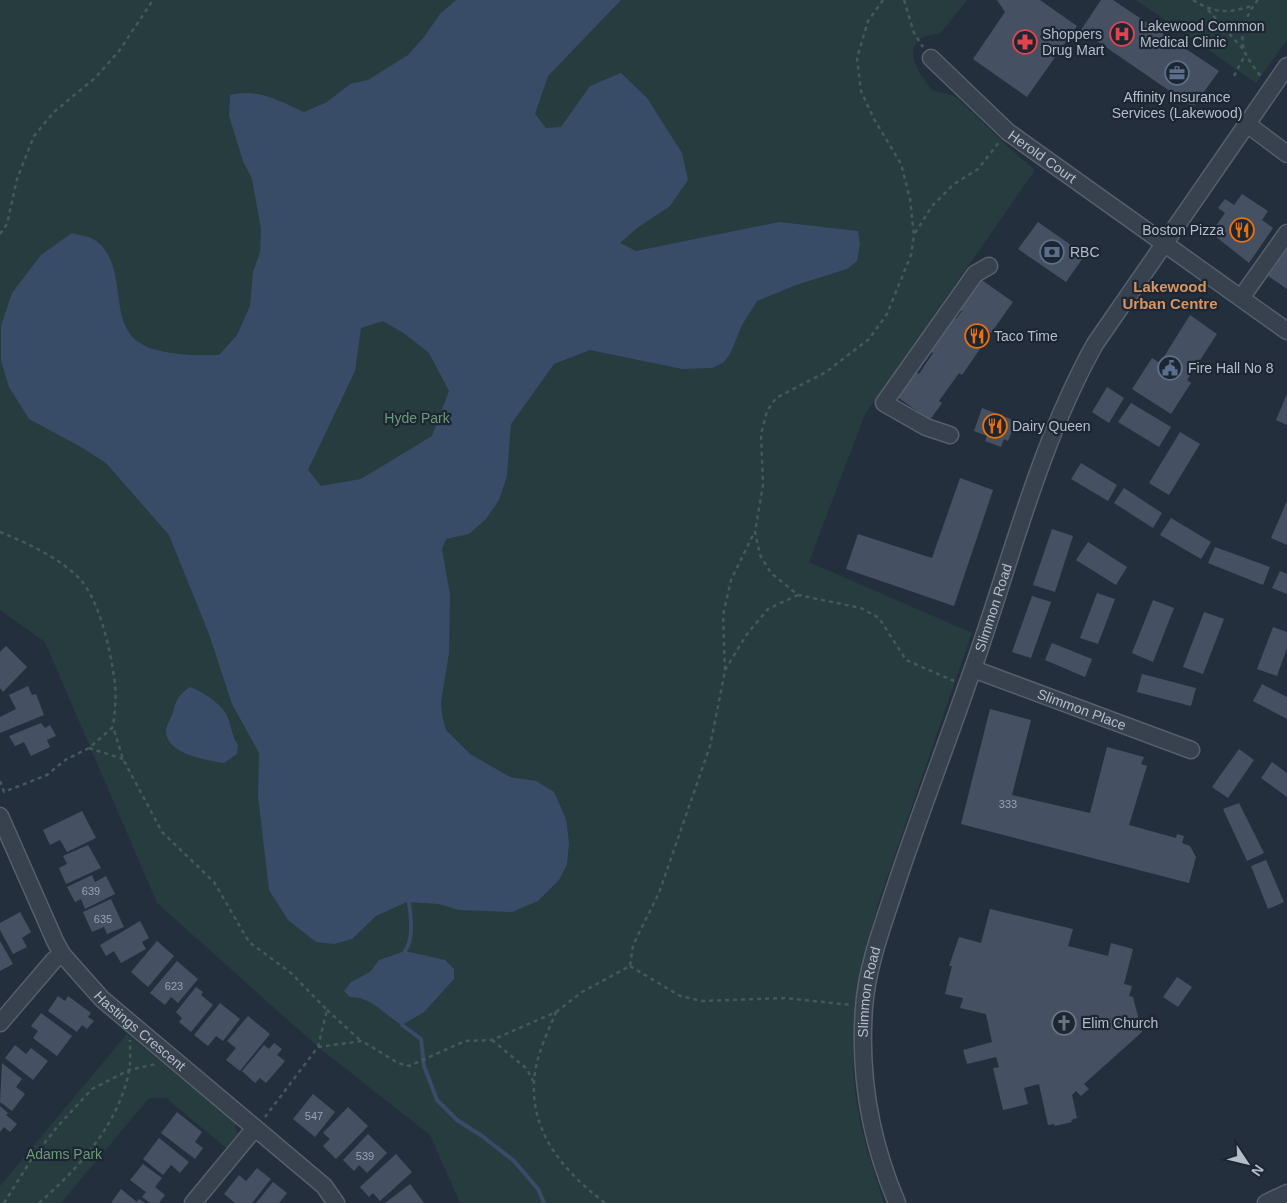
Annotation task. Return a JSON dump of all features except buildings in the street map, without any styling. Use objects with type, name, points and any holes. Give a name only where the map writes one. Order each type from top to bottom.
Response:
[{"type":"street","name":"Herold Court","points":[[931,58],[1008,132],[1287,331]]},
{"type":"street","name":"Slimmon Road","points":[[898,1203],[884,1172],[868,1111],[864,1007],[876,946],[939,760],[973,669],[1035,482],[1064,405],[1095,344],[1287,66]]},
{"type":"street","points":[[1247,124],[1287,154]]},
{"type":"street","points":[[1241,298],[1287,233]]},
{"type":"street","points":[[950,435],[926,427],[884,403],[975,274],[989,266]]},
{"type":"street","name":"Slimmon Place","points":[[973,669],[1191,750]]},
{"type":"street","name":"Hastings Crescent","points":[[0,816],[62,954],[102,999],[259,1124],[324,1186],[336,1203]]},
{"type":"street","points":[[0,1023],[54,960],[62,954]]},
{"type":"street","points":[[193,1203],[259,1124]]},
{"type":"street","points":[[1266,1203],[1287,1193]]},
{"type":"path","points":[[0,234],[8,224],[17,179],[34,136],[54,112],[95,78],[113,58],[153,0]]},
{"type":"path","points":[[630,966],[633,945],[659,893],[706,755],[725,671],[723,615],[731,580],[754,532],[763,485],[761,434],[768,411],[776,398],[826,372],[869,339],[887,314],[911,255],[914,234],[910,199],[901,164],[874,119],[861,91],[857,58],[868,21],[883,0]]},
{"type":"path","points":[[904,0],[914,32],[931,58]]},
{"type":"path","points":[[1193,0],[1208,10],[1245,52],[1262,78]]},
{"type":"path","points":[[1234,76],[1245,52],[1242,39],[1252,6],[1258,0]]},
{"type":"path","points":[[1208,10],[1226,12],[1252,6]]},
{"type":"path","points":[[914,234],[932,206],[954,184],[978,168],[1008,132]]},
{"type":"path","points":[[0,532],[55,559],[80,579],[92,596],[98,611],[115,678],[116,702],[113,727],[123,759],[162,832],[214,882],[249,942],[292,973],[327,1010],[362,1041],[398,1063],[409,1066],[465,1041],[492,1040],[556,1012],[582,992],[630,966]]},
{"type":"path","points":[[754,532],[760,555],[771,573],[798,595],[862,608],[878,618],[906,660],[967,686]]},
{"type":"path","points":[[725,671],[747,634],[768,609],[798,595]]},
{"type":"path","points":[[0,781],[4,792],[46,775],[65,760],[89,748],[113,727]]},
{"type":"path","points":[[89,748],[123,759]]},
{"type":"path","points":[[630,966],[680,996],[702,1002],[785,998],[845,1004]]},
{"type":"path","points":[[259,1124],[318,1046],[327,1010]]},
{"type":"path","points":[[556,1012],[541,1050],[534,1082],[537,1115],[546,1140],[560,1162],[580,1184],[605,1203]]},
{"type":"path","points":[[39,1203],[59,1185],[107,1127],[123,1095],[129,1070],[131,1036]]},
{"type":"path","points":[[492,1040],[527,1070],[534,1082]]},
{"type":"path","points":[[318,1046],[362,1041]]},
{"type":"path","points":[[4,1203],[31,1160],[58,1126],[92,1089],[129,1070],[162,1062]]},
{"type":"green space","name":"Hyde Park","points":[[0,0],[967,0],[940,34],[923,37],[914,46],[914,59],[917,67],[931,89],[955,97],[1035,170],[865,414],[809,562],[972,633],[880,898],[861,974],[854,1026],[854,1078],[859,1117],[865,1142],[884,1203],[460,1203],[430,1135],[318,1047],[157,903],[45,642],[0,610]]},
{"type":"green space","points":[[1136,0],[1287,0],[1287,40],[1256,83]]},
{"type":"green space","name":"Adams Park","points":[[127,1034],[235,1122],[237,1134],[226,1148],[166,1098],[149,1098],[61,1203],[0,1203],[0,1186]]},
{"type":"water","points":[[456,0],[621,0],[548,76],[535,114],[546,128],[561,127],[590,86],[621,73],[647,98],[682,153],[688,180],[670,206],[637,228],[620,243],[636,251],[779,222],[858,231],[860,244],[857,261],[847,269],[796,285],[757,301],[742,325],[731,352],[724,362],[712,368],[682,369],[590,350],[554,364],[511,424],[507,476],[499,500],[486,519],[469,534],[446,539],[442,549],[450,595],[449,653],[441,702],[446,730],[470,754],[510,777],[536,781],[554,792],[566,819],[569,843],[567,864],[559,880],[538,901],[512,912],[459,910],[439,904],[407,902],[376,916],[352,939],[334,944],[316,942],[288,920],[269,890],[258,796],[259,753],[232,704],[209,634],[169,535],[106,463],[29,419],[9,387],[1,361],[1,326],[12,293],[41,255],[72,233],[91,238],[103,247],[110,259],[115,274],[123,318],[128,331],[137,341],[145,346],[165,352],[188,355],[219,355],[237,335],[250,306],[253,272],[260,252],[261,229],[252,179],[243,161],[229,116],[230,95],[240,93],[259,94],[304,112],[327,102],[350,84],[368,80],[408,55],[424,37],[440,14]],"holes":[[[383,321],[405,334],[429,353],[449,391],[432,436],[361,479],[321,486],[308,470],[355,371],[361,328]]]},
{"type":"water","points":[[190,687],[200,691],[214,701],[227,715],[233,736],[238,745],[237,754],[224,763],[197,758],[179,750],[167,738],[167,725],[176,702],[179,696]]},
{"type":"water","points":[[405,951],[445,960],[454,969],[454,979],[424,1012],[402,1025],[372,1003],[350,997],[344,991],[351,982],[370,972],[379,960]]},
{"type":"waterway","points":[[405,951],[411,934],[409,903]]},
{"type":"waterway","points":[[402,1025],[421,1039],[424,1066],[437,1100],[457,1120],[482,1136],[514,1161],[538,1189],[544,1203]]},
{"type":"place","name":"Lakewood Common Medical Clinic","points":[[1122,34]]},
{"type":"place","name":"Shoppers Drug Mart","points":[[1025,42]]},
{"type":"place","name":"Affinity Insurance Services (Lakewood)","points":[[1177,73]]},
{"type":"place","name":"Boston Pizza","points":[[1242,230]]},
{"type":"place","name":"RBC","points":[[1052,252]]},
{"type":"place","name":"Taco Time","points":[[977,336]]},
{"type":"place","name":"Fire Hall No 8","points":[[1170,368]]},
{"type":"place","name":"Dairy Queen","points":[[995,426]]},
{"type":"place","name":"Elim Church","points":[[1064,1023]]},
{"type":"district","name":"Lakewood Urban Centre","points":[[1170,294]]}]
